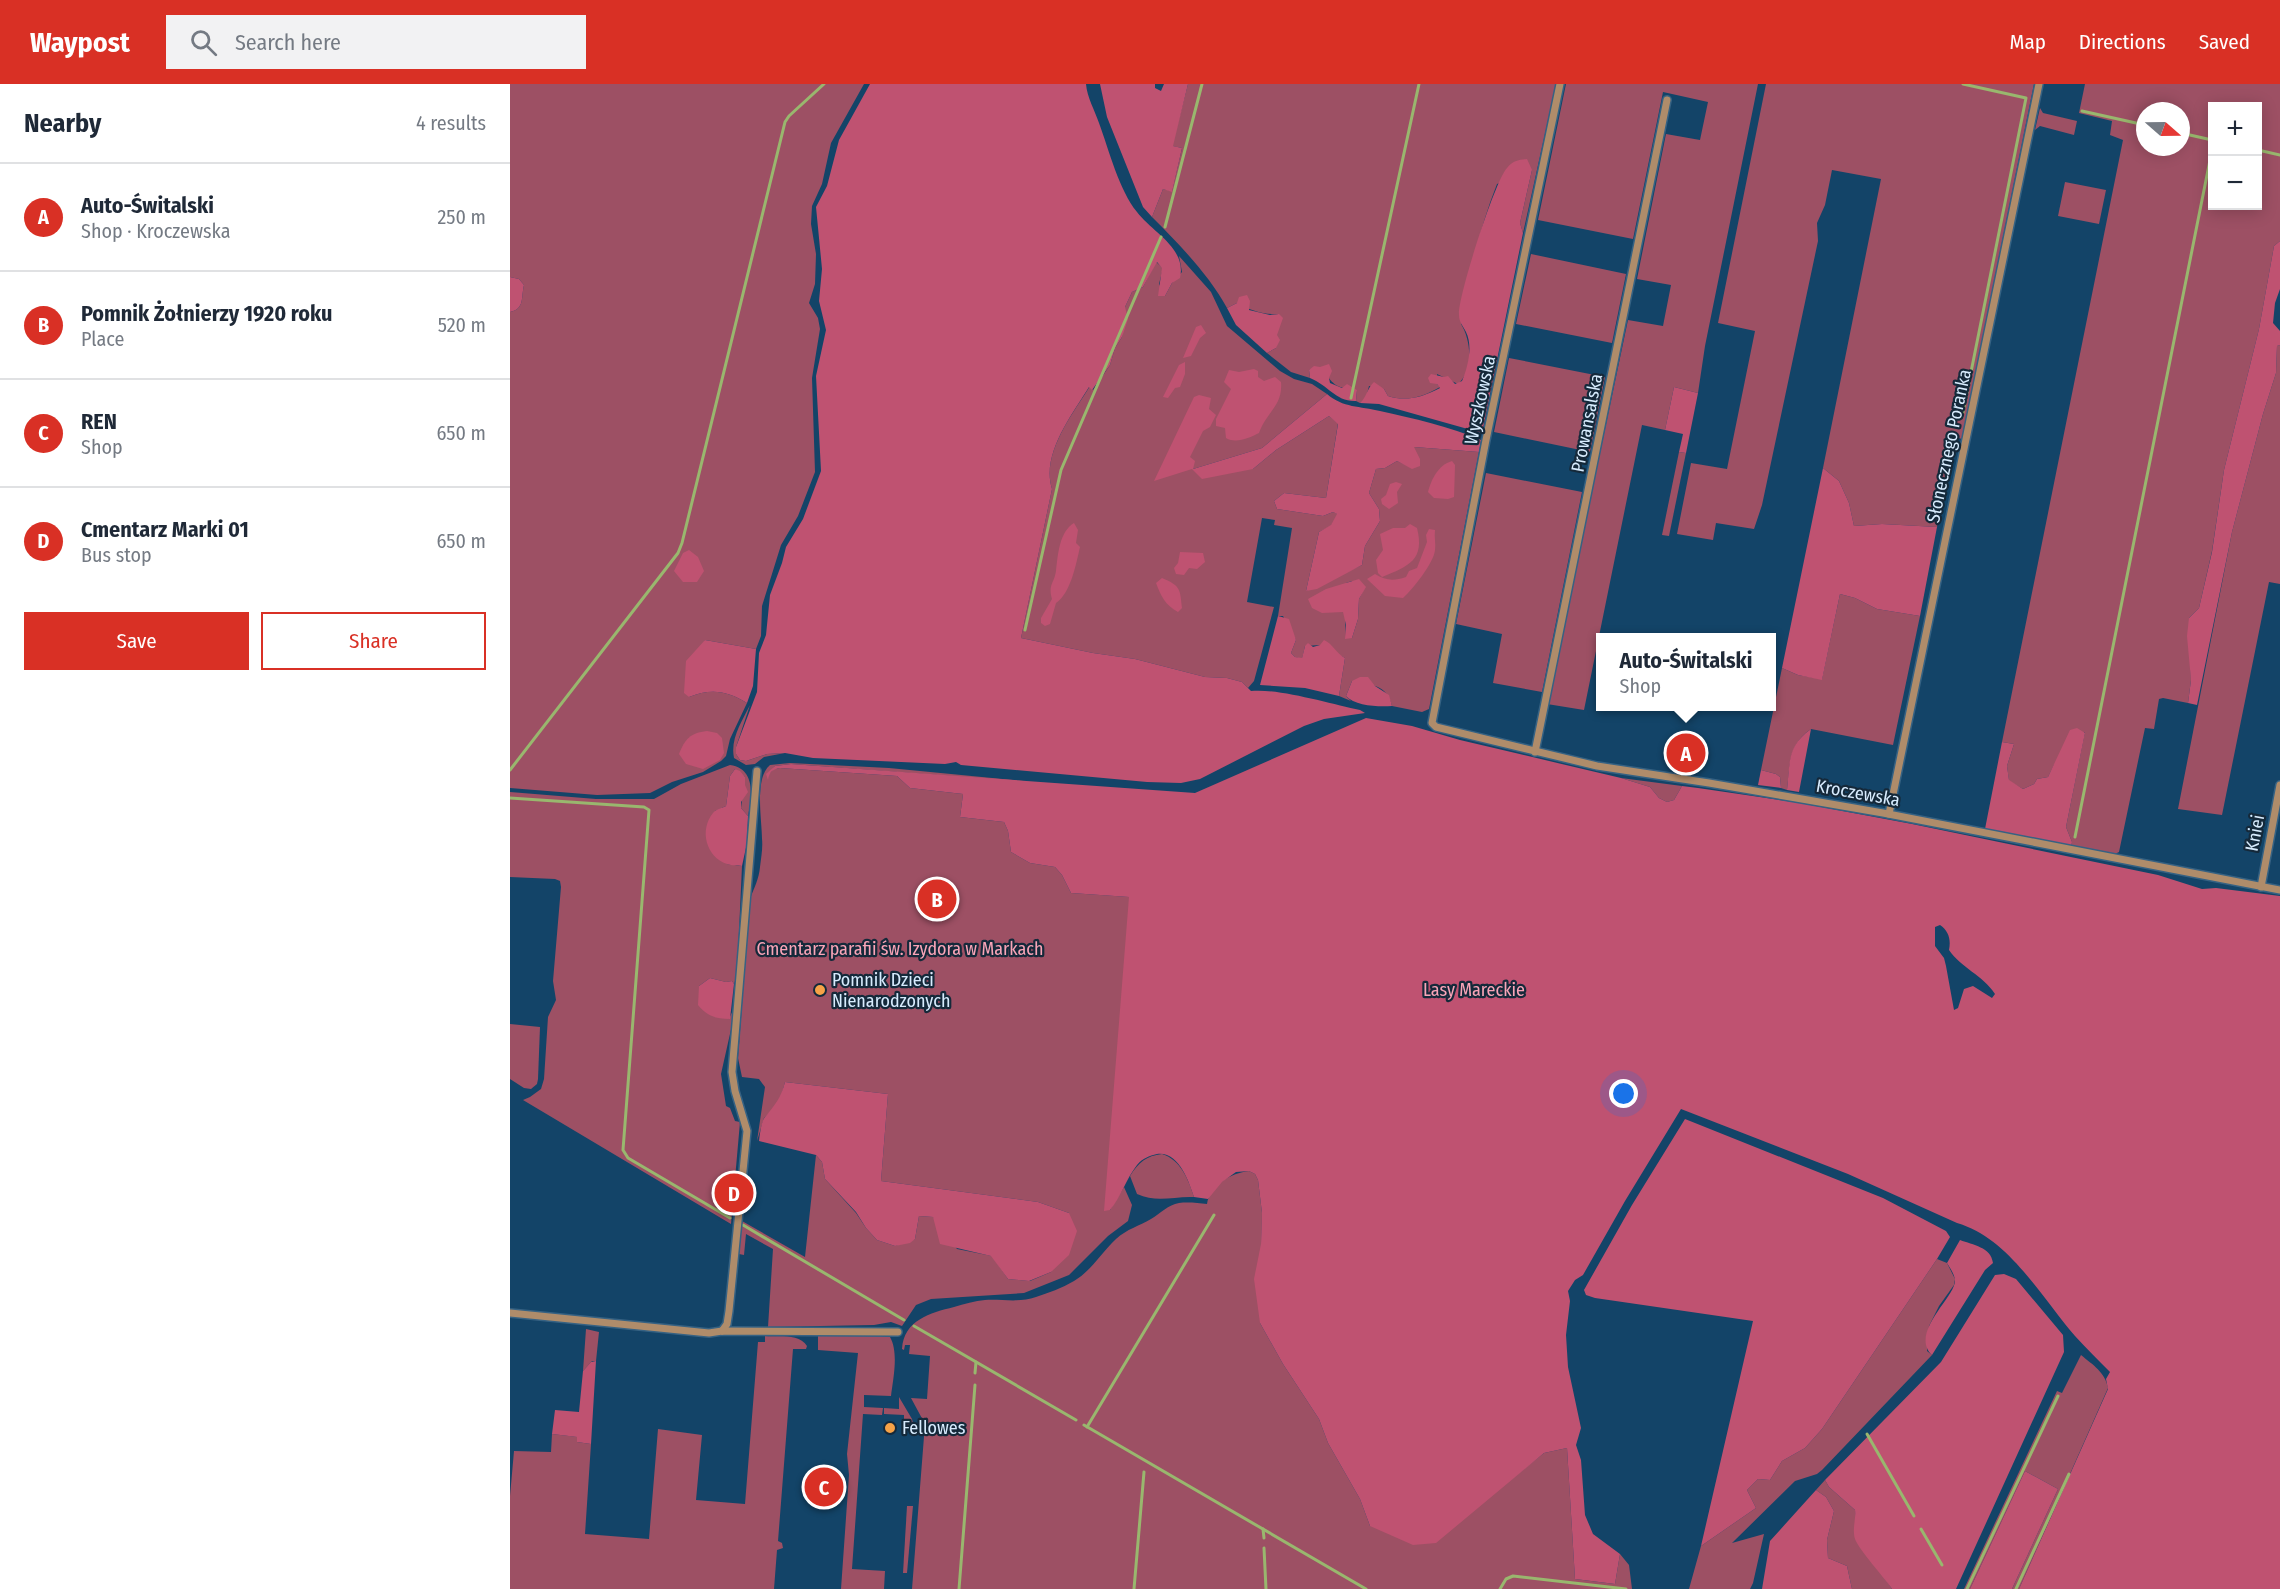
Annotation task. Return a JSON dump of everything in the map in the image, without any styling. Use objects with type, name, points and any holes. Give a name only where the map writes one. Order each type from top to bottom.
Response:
[{"type":"street","name":"Wyszkowska","points":[[1432,723],[1486,440],[1560,84]]},
{"type":"street","name":"Słonecznego Poranka","points":[[1889,814],[2039,84]]},
{"type":"street","name":"Prowansalska","points":[[1535,752],[1667,99]]},
{"type":"street","name":"Kroczewska","points":[[1432,723],[1436,727],[1598,766],[1889,814],[2280,890]]},
{"type":"street","points":[[722,1330],[727,1324],[729,1311],[747,1131],[732,1072],[757,771]]},
{"type":"street","name":"Kniei","points":[[2261,886],[2280,785]]},
{"type":"street","points":[[510,1313],[709,1333],[722,1330],[898,1332]]},
{"type":"green space","points":[[510,84],[864,84],[831,143],[822,184],[812,206],[811,224],[816,254],[815,284],[809,303],[818,318],[820,329],[812,378],[815,472],[798,516],[781,545],[762,606],[761,636],[756,649],[705,640],[689,697],[705,692],[719,692],[747,703],[730,739],[726,756],[721,761],[703,772],[672,782],[650,793],[597,795],[510,788],[510,312],[518,308],[522,302],[524,285],[519,279],[510,277]]},
{"type":"green space","points":[[870,84],[1086,84],[1089,99],[1125,193],[1143,219],[1167,241],[1181,267],[1180,278],[1172,283],[1165,296],[1158,296],[1162,268],[1157,262],[1143,287],[1132,292],[1125,307],[1128,319],[1110,365],[1092,390],[1089,387],[1060,435],[1051,462],[1052,489],[1021,638],[1135,659],[1205,677],[1227,678],[1242,682],[1251,691],[1290,694],[1365,713],[1324,719],[1304,726],[1200,779],[1181,783],[961,765],[956,762],[945,764],[813,758],[785,753],[767,754],[746,761],[740,760],[736,754],[736,747],[757,692],[759,653],[766,635],[770,595],[786,547],[803,519],[821,471],[816,376],[826,330],[819,301],[822,269],[816,207],[827,186],[839,140]]},
{"type":"green space","points":[[1100,84],[1155,84],[1155,88],[1161,91],[1164,84],[1188,84],[1173,146],[1182,148],[1172,192],[1163,189],[1152,217],[1143,207],[1107,117]]},
{"type":"green space","points":[[1188,84],[1556,84],[1523,233],[1520,223],[1532,170],[1497,184],[1485,218],[1471,270],[1461,324],[1469,346],[1469,363],[1467,371],[1458,384],[1437,374],[1437,384],[1440,387],[1421,396],[1408,398],[1388,396],[1384,389],[1369,386],[1366,398],[1360,403],[1356,401],[1357,390],[1335,384],[1320,367],[1309,370],[1310,378],[1291,372],[1267,353],[1276,348],[1278,314],[1257,312],[1237,303],[1227,308],[1202,272],[1152,217],[1163,189],[1172,191],[1182,148],[1172,146]]},
{"type":"green space","points":[[1566,84],[1758,84],[1705,346],[1698,393],[1674,387],[1665,430],[1642,425],[1600,633],[1596,633],[1596,651],[1584,710],[1547,704],[1628,320],[1663,326],[1671,285],[1637,279],[1666,134],[1700,140],[1708,102],[1663,92],[1633,239],[1538,220]]},
{"type":"green space","points":[[1766,84],[2034,84],[1962,439],[1955,437],[1937,527],[1882,524],[1854,526],[1849,503],[1839,481],[1823,468],[1881,179],[1832,170],[1825,205],[1817,223],[1818,241],[1762,505],[1754,529],[1716,523],[1713,540],[1677,534],[1691,463],[1727,469],[1755,331],[1718,323]]},
{"type":"green space","points":[[2085,84],[2280,84],[2280,241],[2274,246],[2259,329],[2224,470],[2212,551],[2199,608],[2189,618],[2191,680],[2188,703],[2159,699],[2154,729],[2145,728],[2119,852],[2115,854],[2071,848],[2072,842],[2066,827],[2085,732],[2054,765],[2048,777],[2037,779],[2034,784],[2023,789],[2009,781],[2007,766],[2014,744],[2002,742],[2123,140],[2110,135],[2112,121],[2079,113]]},
{"type":"green space","points":[[2040,108],[2043,113],[2077,121],[2074,135],[2040,126],[2035,130]]},
{"type":"green space","points":[[1527,159],[1532,170],[1520,223],[1523,233],[1482,433],[1379,404],[1360,403],[1374,382],[1384,389],[1388,396],[1408,398],[1421,396],[1440,388],[1437,384],[1430,383],[1428,378],[1431,374],[1448,376],[1455,384],[1462,381],[1468,363],[1469,344],[1459,315],[1470,265],[1501,177],[1511,164]]},
{"type":"green space","points":[[2065,182],[2106,190],[2099,224],[2058,216]]},
{"type":"green space","points":[[2280,241],[2280,289],[2275,303],[2273,323],[2280,331],[2276,373],[2232,532],[2197,705],[2188,703],[2191,680],[2187,636],[2189,618],[2199,608],[2212,552],[2224,470],[2259,329],[2274,246]]},
{"type":"green space","points":[[1531,254],[1626,274],[1612,343],[1516,324]]},
{"type":"green space","points":[[1179,256],[1211,292],[1227,326],[1280,371],[1294,379],[1312,384],[1327,394],[1262,448],[1193,469],[1253,469],[1276,450],[1329,416],[1338,423],[1326,498],[1284,493],[1274,501],[1277,509],[1323,516],[1333,512],[1338,514],[1331,526],[1319,532],[1306,591],[1362,565],[1365,546],[1380,521],[1379,509],[1369,493],[1376,469],[1385,468],[1397,461],[1412,468],[1414,447],[1479,452],[1429,709],[1422,712],[1392,706],[1390,699],[1382,689],[1352,681],[1346,696],[1351,701],[1339,696],[1345,658],[1320,645],[1305,646],[1302,659],[1291,653],[1296,640],[1283,616],[1278,616],[1292,528],[1274,525],[1275,520],[1262,518],[1247,602],[1274,607],[1254,681],[1248,688],[1242,682],[1227,678],[1205,677],[1135,659],[1021,638],[1052,489],[1051,462],[1060,435],[1090,386],[1093,390],[1110,365],[1115,348],[1122,337],[1125,307],[1132,292],[1143,287],[1156,262],[1163,268],[1159,284],[1165,296],[1172,283],[1182,272]],"holes":[[[1352,581],[1365,587],[1359,599],[1358,619],[1352,638],[1346,638],[1346,583]]]},
{"type":"green space","points":[[510,277],[519,279],[524,285],[522,302],[518,308],[510,312]]},
{"type":"green space","points":[[1247,295],[1250,301],[1249,310],[1270,315],[1279,314],[1283,318],[1277,335],[1280,340],[1276,348],[1267,353],[1236,325],[1227,308],[1237,303],[1239,297]]},
{"type":"green space","points":[[1201,325],[1206,333],[1200,338],[1191,356],[1183,358],[1196,327]]},
{"type":"green space","points":[[2280,345],[2280,584],[2269,582],[2222,815],[2178,809],[2232,532],[2276,373],[2277,346]]},
{"type":"green space","points":[[1509,358],[1605,377],[1590,452],[1494,432]]},
{"type":"green space","points":[[1185,362],[1185,374],[1180,387],[1175,388],[1168,398],[1163,397],[1179,365]]},
{"type":"green space","points":[[1329,364],[1332,371],[1329,378],[1330,383],[1342,388],[1347,384],[1357,390],[1356,401],[1337,396],[1310,378],[1309,370],[1314,366]]},
{"type":"green space","points":[[1254,369],[1258,371],[1258,377],[1264,381],[1275,377],[1281,382],[1280,397],[1259,433],[1242,440],[1230,440],[1226,438],[1225,428],[1216,426],[1216,419],[1231,389],[1224,382],[1229,370],[1239,372]]},
{"type":"green space","points":[[1674,387],[1698,393],[1686,453],[1679,452],[1683,434],[1665,430]]},
{"type":"green space","points":[[1327,394],[1339,402],[1431,423],[1481,440],[1479,452],[1414,447],[1420,459],[1420,466],[1412,469],[1397,461],[1385,468],[1376,469],[1369,493],[1379,509],[1380,521],[1365,546],[1362,565],[1317,589],[1306,591],[1319,532],[1331,525],[1337,514],[1333,512],[1323,516],[1277,509],[1274,501],[1284,493],[1326,498],[1338,424],[1329,416],[1276,450],[1253,469],[1202,479],[1192,469],[1154,481],[1194,397],[1199,395],[1211,398],[1209,409],[1216,415],[1210,427],[1203,431],[1190,457],[1195,461],[1193,469],[1262,448]]},
{"type":"green space","points":[[1679,452],[1686,453],[1669,536],[1662,535]]},
{"type":"green space","points":[[1452,461],[1455,465],[1454,497],[1434,498],[1428,492],[1433,478],[1439,469]]},
{"type":"green space","points":[[1823,468],[1839,481],[1849,503],[1854,526],[1882,524],[1937,527],[1920,616],[1877,609],[1855,598],[1840,594],[1822,680],[1798,675],[1782,668]]},
{"type":"green space","points":[[1486,473],[1582,492],[1542,692],[1493,683],[1502,634],[1456,624]]},
{"type":"green space","points":[[1396,482],[1402,484],[1397,492],[1398,503],[1389,509],[1382,504],[1381,499],[1386,495],[1390,484]]},
{"type":"green space","points":[[1074,523],[1078,530],[1076,543],[1080,547],[1075,570],[1066,592],[1056,603],[1050,624],[1045,626],[1041,623],[1041,618],[1052,599],[1051,587],[1060,544],[1065,532]]},
{"type":"green space","points":[[1410,524],[1417,528],[1419,548],[1417,555],[1407,565],[1382,577],[1378,573],[1376,560],[1383,550],[1380,534],[1393,528],[1405,528]]},
{"type":"green space","points":[[1429,529],[1435,530],[1435,548],[1427,569],[1403,598],[1385,596],[1367,579],[1375,574],[1390,580],[1406,577],[1409,571],[1417,568],[1427,542],[1426,535]]},
{"type":"green space","points":[[689,550],[698,557],[704,571],[697,582],[683,582],[674,571],[683,553]]},
{"type":"green space","points":[[1180,552],[1203,553],[1205,562],[1197,569],[1189,568],[1184,575],[1176,574],[1174,568],[1178,563]]},
{"type":"green space","points":[[1162,578],[1173,583],[1178,589],[1182,608],[1178,612],[1167,603],[1160,592],[1156,583]]},
{"type":"green space","points":[[1359,579],[1366,587],[1359,599],[1358,619],[1352,638],[1345,639],[1346,625],[1343,612],[1322,613],[1312,608],[1308,599],[1326,589]]},
{"type":"green space","points":[[1840,594],[1855,598],[1877,609],[1920,616],[1893,745],[1811,729],[1803,735],[1794,748],[1787,790],[1781,788],[1780,777],[1761,770],[1773,711],[1776,711],[1776,697],[1782,668],[1798,675],[1822,679]]},
{"type":"green space","points":[[1278,616],[1289,619],[1296,640],[1291,653],[1295,657],[1302,658],[1308,643],[1313,647],[1320,645],[1324,640],[1345,658],[1339,696],[1305,688],[1260,685]]},
{"type":"green space","points":[[705,640],[756,649],[753,686],[747,703],[726,693],[705,692],[689,697],[684,693],[686,661]]},
{"type":"green space","points":[[1360,677],[1368,677],[1375,686],[1389,695],[1392,706],[1361,704],[1346,696],[1352,681]]},
{"type":"green space","points":[[750,705],[736,747],[736,754],[740,760],[746,761],[767,754],[785,753],[764,757],[755,764],[746,765],[734,758],[733,751],[738,730]]},
{"type":"green space","name":"Lasy Mareckie","points":[[1366,718],[1412,726],[1460,740],[1621,778],[1650,787],[1659,798],[1667,802],[1674,800],[1682,786],[1800,803],[2158,875],[2202,889],[2216,888],[2280,896],[2280,1589],[2019,1589],[2108,1389],[2106,1379],[2110,1372],[2075,1336],[2023,1270],[1993,1242],[1976,1231],[1848,1174],[1681,1109],[1583,1275],[1575,1280],[1568,1291],[1570,1301],[1566,1335],[1568,1367],[1581,1428],[1576,1445],[1581,1460],[1585,1515],[1593,1534],[1620,1554],[1615,1584],[1575,1579],[1567,1448],[1544,1453],[1436,1543],[1413,1545],[1370,1526],[1360,1499],[1328,1443],[1319,1419],[1283,1364],[1260,1323],[1254,1279],[1261,1244],[1262,1213],[1258,1180],[1255,1174],[1249,1171],[1236,1172],[1222,1182],[1208,1199],[1194,1197],[1186,1176],[1177,1162],[1165,1154],[1157,1154],[1137,1165],[1114,1205],[1110,1210],[1104,1211],[1129,897],[1071,893],[1055,867],[1030,863],[1011,852],[1008,831],[1004,822],[960,817],[963,794],[910,788],[897,776],[780,768],[772,771],[768,780],[766,774],[775,766],[791,764],[1195,793]],"holes":[[[1940,925],[1949,936],[1949,950],[1990,987],[1995,994],[1992,998],[1973,986],[1964,989],[1958,1008],[1954,1010],[1944,958],[1935,946],[1935,927]]]},
{"type":"green space","points":[[2077,728],[2085,733],[2066,827],[2072,842],[2071,848],[1985,829],[2002,742],[2014,744],[2007,766],[2009,780],[2023,789],[2034,784],[2037,779],[2048,777],[2070,730]]},
{"type":"green space","points":[[1811,729],[1799,792],[1787,790],[1791,755],[1803,735]]},
{"type":"green space","points":[[707,731],[717,733],[722,738],[724,753],[720,760],[703,769],[686,764],[679,754],[684,744],[692,735]]},
{"type":"green space","name":"Cmentarz parafii św. Izydora w Markach","points":[[790,763],[889,768],[1033,782],[791,764],[775,766],[768,775],[774,769],[780,768],[897,776],[910,788],[963,794],[960,817],[1004,822],[1008,831],[1011,852],[1030,863],[1055,867],[1071,893],[1130,897],[1110,1210],[1124,1187],[1132,1205],[1128,1221],[1108,1236],[1069,1275],[1024,1293],[931,1299],[916,1305],[902,1326],[891,1322],[874,1325],[768,1327],[773,1249],[746,1234],[744,1255],[739,1254],[742,1221],[805,1257],[816,1155],[822,1162],[825,1179],[877,1240],[895,1246],[915,1239],[919,1216],[933,1217],[957,1249],[992,1256],[1008,1279],[1030,1281],[1051,1272],[1069,1213],[1038,1202],[881,1181],[888,1094],[785,1082],[781,1097],[764,1118],[757,1141],[765,1087],[759,1079],[742,1077],[738,1058],[750,899],[759,876],[762,853],[760,789],[762,779],[770,765]]},
{"type":"green space","points":[[730,765],[744,772],[751,792],[748,816],[741,808],[745,777],[735,769],[730,776],[726,806],[715,811],[727,864],[742,866],[737,975],[734,984],[732,981],[726,982],[710,978],[699,986],[729,1019],[733,1010],[721,1074],[726,1106],[730,1108],[735,1121],[740,1122],[731,1224],[523,1100],[541,1089],[544,1079],[548,1017],[556,1000],[553,981],[561,887],[560,881],[555,879],[510,877],[510,792],[596,799],[654,799],[681,784]]},
{"type":"green space","points":[[735,769],[745,777],[748,792],[741,802],[741,808],[748,816],[747,843],[742,866],[729,865],[714,855],[706,835],[706,827],[713,813],[726,806],[730,776]]},
{"type":"green space","points":[[1761,770],[1780,777],[1781,788],[1758,785]]},
{"type":"green space","points":[[1621,778],[1682,786],[1674,800],[1667,802],[1659,798],[1650,787]]},
{"type":"green space","points":[[710,978],[726,982],[732,981],[734,984],[730,1019],[712,1016],[698,1005],[699,986]]},
{"type":"green space","points":[[510,1024],[540,1027],[538,1079],[537,1084],[531,1089],[524,1088],[510,1079]]},
{"type":"green space","points":[[785,1082],[888,1094],[881,1181],[1038,1202],[1069,1213],[1077,1231],[1069,1255],[1051,1272],[1029,1281],[1008,1279],[991,1256],[940,1244],[933,1217],[919,1216],[915,1239],[910,1243],[895,1246],[877,1240],[856,1212],[825,1179],[822,1162],[816,1155],[759,1141],[764,1119],[782,1093]]},
{"type":"green space","points":[[1685,1119],[1883,1198],[1946,1231],[1950,1237],[1822,1429],[1805,1448],[1782,1461],[1770,1480],[1758,1479],[1747,1490],[1756,1508],[1701,1546],[1753,1321],[1595,1298],[1586,1295],[1584,1290],[1632,1205]]},
{"type":"green space","points":[[1162,1154],[1179,1165],[1194,1197],[1159,1199],[1137,1194],[1130,1176],[1143,1160]]},
{"type":"green space","points":[[1249,1171],[1255,1174],[1258,1180],[1262,1213],[1260,1323],[1283,1364],[1319,1419],[1328,1443],[1360,1499],[1370,1526],[1504,1485],[1544,1453],[1567,1448],[1575,1579],[1615,1584],[1620,1554],[1629,1565],[1632,1589],[912,1589],[925,1424],[911,1398],[927,1399],[930,1356],[909,1354],[910,1345],[905,1345],[904,1350],[902,1349],[908,1331],[920,1319],[945,1309],[981,1300],[1030,1299],[1065,1286],[1086,1272],[1124,1233],[1175,1204],[1207,1204],[1212,1191],[1222,1181],[1235,1174]]},
{"type":"green space","points":[[1960,1240],[1985,1250],[1989,1253],[1993,1263],[1985,1270],[1932,1355],[1926,1346],[1926,1336],[1929,1326],[1953,1288],[1955,1279],[1947,1263]]},
{"type":"green space","points":[[1937,1259],[1947,1263],[1955,1279],[1954,1285],[1939,1306],[1929,1326],[1927,1351],[1932,1355],[1822,1470],[1817,1474],[1795,1481],[1732,1543],[1764,1534],[1750,1589],[1689,1589],[1701,1546],[1756,1508],[1747,1490],[1758,1479],[1770,1480],[1782,1461],[1805,1448],[1822,1429]]},
{"type":"green space","points":[[2004,1274],[2016,1279],[2063,1335],[2064,1352],[1956,1589],[1892,1589],[1855,1539],[1855,1510],[1829,1487],[1825,1480],[1941,1362],[1995,1275]]},
{"type":"green space","points":[[586,1329],[599,1332],[596,1361],[592,1361],[583,1371]]},
{"type":"green space","points":[[765,1336],[794,1337],[807,1346],[806,1349],[793,1349],[778,1541],[782,1543],[783,1548],[777,1550],[774,1589],[510,1589],[510,1496],[514,1451],[551,1452],[552,1434],[578,1437],[577,1442],[591,1444],[585,1534],[649,1539],[658,1429],[702,1435],[696,1500],[745,1504],[758,1342],[765,1342]]},
{"type":"green space","points":[[818,1336],[881,1336],[890,1337],[893,1343],[895,1366],[891,1396],[864,1395],[864,1407],[883,1408],[882,1415],[863,1414],[852,1569],[885,1571],[884,1589],[841,1589],[849,1475],[847,1454],[858,1353],[818,1350]]},
{"type":"green space","points":[[2081,1355],[2101,1373],[2108,1388],[2019,1589],[2012,1589],[2058,1489],[2025,1471],[1970,1589],[1964,1589],[2057,1391],[2062,1393]]},
{"type":"green space","points":[[596,1361],[591,1444],[577,1442],[577,1437],[552,1434],[555,1410],[579,1412],[583,1371],[591,1362]]},
{"type":"green space","points":[[899,1397],[912,1419],[914,1428],[904,1426],[904,1415],[884,1414],[884,1408],[899,1409]]},
{"type":"green space","points":[[2025,1471],[2058,1489],[2012,1589],[1970,1589]]},
{"type":"green space","points":[[1825,1480],[1829,1487],[1855,1510],[1854,1530],[1892,1589],[1852,1589],[1847,1566],[1828,1558],[1827,1540],[1834,1511],[1826,1497],[1816,1490]]},
{"type":"green space","points":[[1816,1490],[1826,1497],[1834,1511],[1827,1540],[1828,1558],[1847,1566],[1852,1589],[1762,1589],[1770,1541]]},
{"type":"green space","points":[[907,1506],[913,1506],[907,1573],[903,1573]]},
{"type":"waterway","points":[[510,770],[678,553],[785,122],[824,84]]},
{"type":"waterway","points":[[1165,227],[1202,84]]},
{"type":"waterway","points":[[1351,398],[1419,84]]},
{"type":"waterway","points":[[1962,417],[2026,98],[1963,84]]},
{"type":"waterway","points":[[2082,111],[2136,123]]},
{"type":"waterway","points":[[2190,135],[2208,139]]},
{"type":"waterway","points":[[2262,151],[2280,155]]},
{"type":"waterway","points":[[2075,837],[2211,156]]},
{"type":"waterway","points":[[1025,630],[1061,470],[1161,237]]},
{"type":"waterway","points":[[510,798],[644,807],[649,810],[623,1150],[628,1158],[730,1218]]},
{"type":"waterway","points":[[1087,1427],[1214,1215]]},
{"type":"waterway","points":[[743,1225],[904,1320]]},
{"type":"waterway","points":[[914,1326],[1076,1420]]},
{"type":"waterway","points":[[975,1373],[976,1362]]},
{"type":"waterway","points":[[959,1589],[975,1385]]},
{"type":"waterway","points":[[1967,1589],[2058,1396]]},
{"type":"waterway","points":[[1084,1425],[1366,1589]]},
{"type":"waterway","points":[[1867,1434],[1914,1516]]},
{"type":"waterway","points":[[1134,1589],[1144,1472]]},
{"type":"waterway","points":[[2016,1589],[2069,1474]]},
{"type":"waterway","points":[[1263,1529],[1264,1538]]},
{"type":"waterway","points":[[1921,1529],[1942,1565]]},
{"type":"waterway","points":[[1264,1548],[1266,1589]]},
{"type":"waterway","points":[[1500,1589],[1506,1579],[1513,1576],[1626,1589]]},
{"type":"place","name":"Auto-Świtalski","points":[[1686,753]]},
{"type":"place","name":"Pomnik Żołnierzy 1920 roku","points":[[937,899]]},
{"type":"place","name":"Pomnik Dzieci Nienarodzonych","points":[[820,990]]},
{"type":"place","name":"Cmentarz Marki 01","points":[[734,1193]]},
{"type":"place","name":"Fellowes","points":[[890,1428]]},
{"type":"place","name":"REN","points":[[824,1487]]}]
